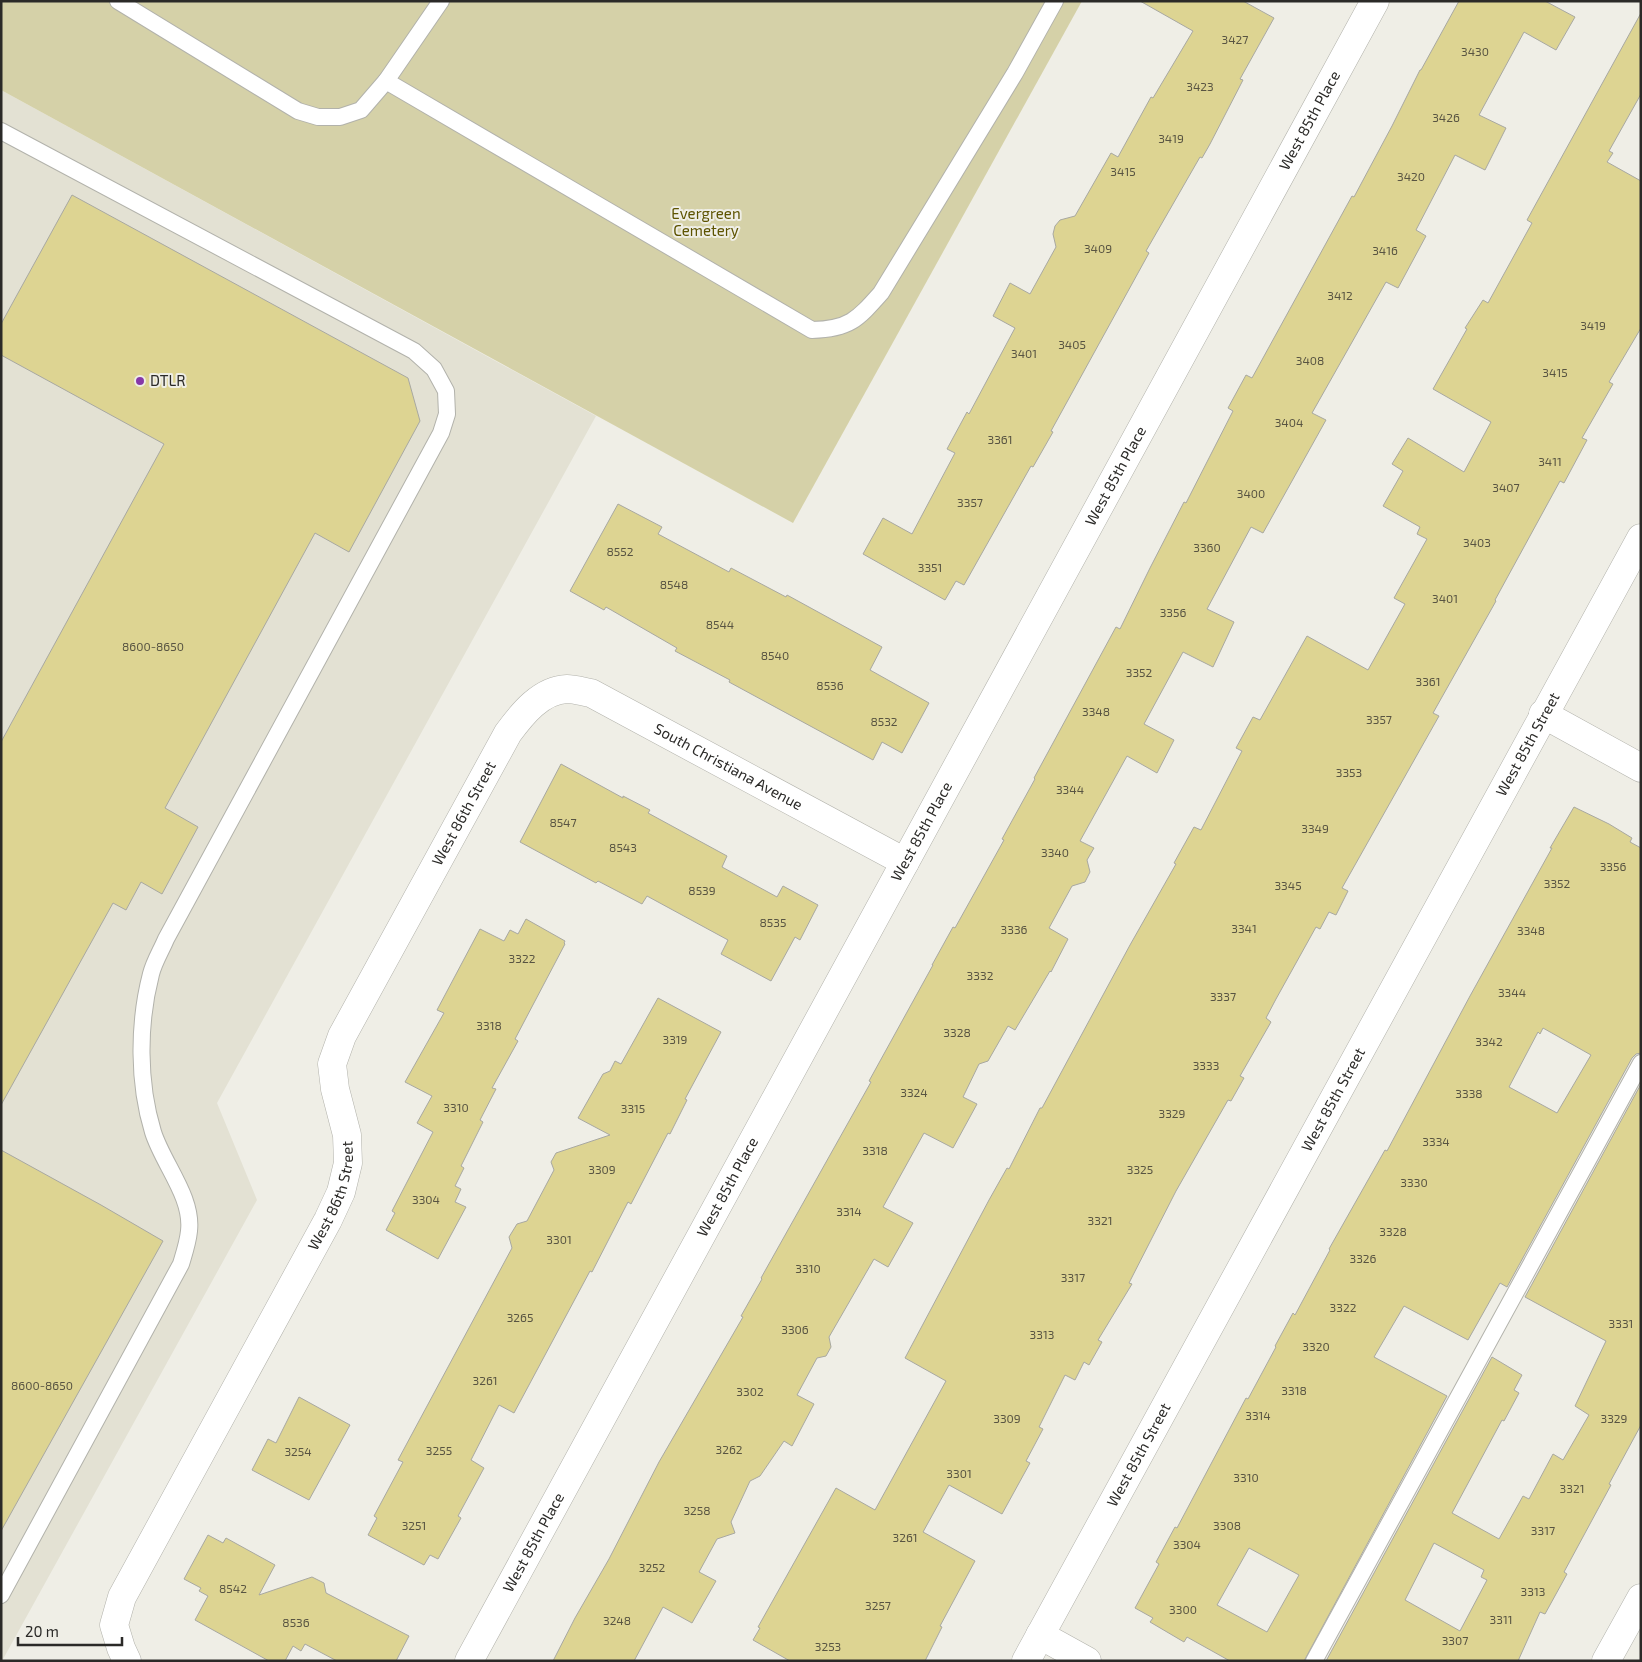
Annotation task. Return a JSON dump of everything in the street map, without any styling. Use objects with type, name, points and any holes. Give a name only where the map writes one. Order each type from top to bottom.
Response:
[{"type":"street","name":"West 85th Place","points":[[469,1661],[1374,1]]},
{"type":"street","name":"West 85th Street","points":[[1026,1661],[1641,538]]},
{"type":"street","name":"South Christiana Avenue","points":[[548,694],[567,689],[591,693],[905,862]]},
{"type":"street","name":"West 86th Street","points":[[124,1655],[114,1625],[122,1597],[318,1238],[341,1192],[348,1164],[346,1135],[335,1089],[332,1064],[342,1036],[508,733],[523,712],[548,694]]},
{"type":"street","points":[[1544,714],[1641,768]]},
{"type":"street","points":[[1606,1661],[1641,1598]]},
{"type":"street","points":[[1040,1635],[1087,1661]]},
{"type":"lane","points":[[118,1],[298,111],[318,117],[340,117],[361,110],[386,81],[442,1]]},
{"type":"lane","points":[[386,81],[812,330],[831,330],[845,326],[862,314],[880,293],[1015,74],[1055,1]]},
{"type":"lane","points":[[1,130],[414,351],[434,369],[446,391],[447,414],[436,442],[176,922],[151,973],[141,1050],[143,1090],[153,1134],[187,1206],[190,1230],[181,1264],[1,1595]]},
{"type":"lane","points":[[1314,1661],[1641,1063]]},
{"type":"shaded area","points":[[1,90],[596,416],[217,1103],[257,1200],[2,1661],[1,1661]]},
{"type":"green space","name":"Evergreen Cemetery","points":[[1,1],[1082,1],[793,523],[1,90]]},
{"type":"building","points":[[1140,1],[1243,1],[1274,18],[1240,79],[1243,80],[1210,144],[1202,158],[1200,157],[1146,251],[1149,253],[1051,431],[1053,432],[1033,467],[1031,466],[964,585],[956,581],[945,600],[863,554],[883,518],[912,534],[955,453],[947,449],[967,412],[969,414],[1015,328],[993,316],[1010,283],[1030,294],[1056,247],[1053,234],[1055,226],[1060,220],[1075,216],[1111,153],[1118,157],[1151,97],[1153,98],[1193,31]]},
{"type":"building","points":[[1459,1],[1545,1],[1575,17],[1556,50],[1524,32],[1479,115],[1506,128],[1485,170],[1455,155],[1416,230],[1426,236],[1398,288],[1386,282],[1312,413],[1326,420],[1263,533],[1251,527],[1207,609],[1234,622],[1213,667],[1183,652],[1144,724],[1174,740],[1157,773],[1127,756],[1080,841],[1094,848],[1087,860],[1090,872],[1085,882],[1072,886],[1049,928],[1068,939],[1051,972],[1015,1030],[1008,1026],[988,1061],[979,1064],[963,1097],[977,1104],[953,1148],[924,1133],[883,1207],[913,1223],[888,1267],[874,1259],[829,1337],[831,1347],[826,1356],[817,1358],[797,1395],[814,1404],[792,1446],[784,1441],[760,1476],[750,1481],[731,1522],[735,1533],[717,1539],[699,1572],[716,1581],[692,1623],[663,1607],[634,1661],[553,1661],[659,1462],[743,1317],[741,1316],[761,1278],[871,1082],[869,1081],[932,965],[1004,840],[1002,839],[1034,778],[1116,627],[1120,629],[1184,502],[1186,503],[1233,411],[1228,408],[1246,375],[1252,378],[1352,196],[1354,197],[1420,70]]},
{"type":"building","points":[[1641,13],[1641,94],[1609,151],[1613,153],[1607,162],[1641,181],[1641,328],[1609,382],[1613,384],[1582,438],[1587,440],[1564,483],[1560,481],[1433,713],[1439,716],[1342,888],[1348,891],[1336,915],[1329,912],[1320,929],[1316,927],[1276,999],[1266,1018],[1271,1022],[1240,1076],[1244,1078],[1231,1101],[1228,1100],[1176,1191],[1129,1283],[1132,1284],[1098,1340],[1102,1342],[1089,1365],[1084,1362],[1075,1380],[1065,1375],[1039,1427],[1043,1429],[1026,1461],[1030,1463],[1002,1514],[949,1485],[923,1532],[975,1561],[940,1626],[942,1627],[925,1661],[790,1661],[753,1640],[760,1628],[758,1627],[836,1488],[875,1510],[946,1381],[905,1358],[989,1200],[1007,1168],[1009,1169],[1040,1108],[1042,1108],[1176,864],[1174,863],[1194,827],[1201,830],[1242,751],[1236,748],[1253,717],[1260,720],[1307,636],[1368,670],[1405,604],[1394,598],[1427,539],[1417,534],[1420,527],[1383,506],[1403,471],[1392,464],[1408,438],[1464,472],[1491,422],[1433,389],[1467,329],[1465,328],[1483,300],[1488,303],[1532,223],[1527,220]]},
{"type":"building","points":[[72,195],[408,378],[420,421],[349,552],[315,533],[165,808],[198,827],[162,894],[141,882],[126,910],[113,903],[1,1105],[1,742],[164,444],[1,355],[1,324]]},
{"type":"building","points":[[618,504],[662,527],[658,534],[729,572],[731,568],[786,597],[787,595],[882,647],[870,670],[929,703],[902,753],[882,742],[873,760],[729,682],[730,680],[675,651],[677,648],[606,607],[604,610],[570,591]]},
{"type":"building","points":[[561,764],[623,798],[623,796],[650,810],[648,813],[727,856],[722,867],[777,897],[783,886],[818,905],[800,940],[795,937],[771,981],[721,954],[728,940],[647,896],[642,904],[598,881],[596,883],[520,842]]},
{"type":"building","points":[[1574,807],[1609,824],[1632,838],[1630,842],[1641,848],[1641,1053],[1636,1054],[1632,1058],[1507,1287],[1500,1283],[1468,1340],[1404,1306],[1374,1357],[1447,1396],[1304,1661],[1230,1661],[1187,1637],[1184,1642],[1150,1622],[1153,1618],[1135,1608],[1159,1564],[1156,1562],[1175,1527],[1177,1528],[1246,1398],[1248,1399],[1293,1313],[1295,1315],[1329,1249],[1385,1150],[1387,1151],[1552,848],[1550,848]],"holes":[[[1543,1028],[1591,1055],[1557,1113],[1509,1087],[1538,1032],[1540,1034]],[[1249,1548],[1299,1575],[1267,1632],[1217,1605]]]},
{"type":"building","points":[[526,919],[565,941],[565,944],[515,1039],[518,1041],[492,1088],[496,1089],[480,1120],[483,1122],[461,1166],[464,1168],[455,1186],[461,1189],[455,1202],[466,1207],[438,1259],[386,1230],[395,1213],[392,1211],[433,1132],[417,1123],[432,1096],[405,1082],[444,1013],[437,1010],[480,929],[504,941],[510,930],[518,934]]},
{"type":"building","points":[[658,998],[721,1032],[685,1099],[687,1100],[670,1134],[668,1133],[631,1204],[628,1202],[592,1272],[590,1271],[514,1413],[499,1405],[471,1460],[484,1468],[458,1516],[461,1518],[438,1559],[430,1555],[424,1565],[368,1535],[377,1518],[374,1516],[403,1462],[398,1460],[512,1248],[509,1237],[517,1224],[527,1221],[554,1170],[551,1162],[556,1153],[610,1135],[578,1118],[603,1074],[610,1071],[615,1061],[621,1064]]},
{"type":"building","points":[[1641,1084],[1641,1425],[1564,1572],[1567,1574],[1545,1614],[1540,1612],[1518,1661],[1326,1661],[1492,1357],[1522,1375],[1514,1390],[1519,1393],[1504,1421],[1502,1420],[1452,1513],[1499,1539],[1523,1496],[1529,1499],[1553,1454],[1563,1460],[1589,1415],[1575,1406],[1606,1341],[1525,1297]],"holes":[[[1434,1543],[1484,1570],[1481,1577],[1487,1580],[1460,1631],[1405,1600]]]},
{"type":"building","points":[[1,1150],[163,1241],[1,1531]]},
{"type":"building","points":[[299,1397],[350,1425],[309,1500],[252,1470],[268,1439],[276,1443]]},
{"type":"building","points":[[208,1535],[223,1543],[226,1538],[275,1565],[259,1595],[312,1577],[324,1583],[326,1593],[409,1636],[396,1661],[337,1661],[305,1644],[301,1651],[293,1646],[285,1661],[269,1661],[195,1620],[208,1596],[199,1591],[201,1588],[184,1579]]},
{"type":"place","name":"DTLR","points":[[140,381]]}]
